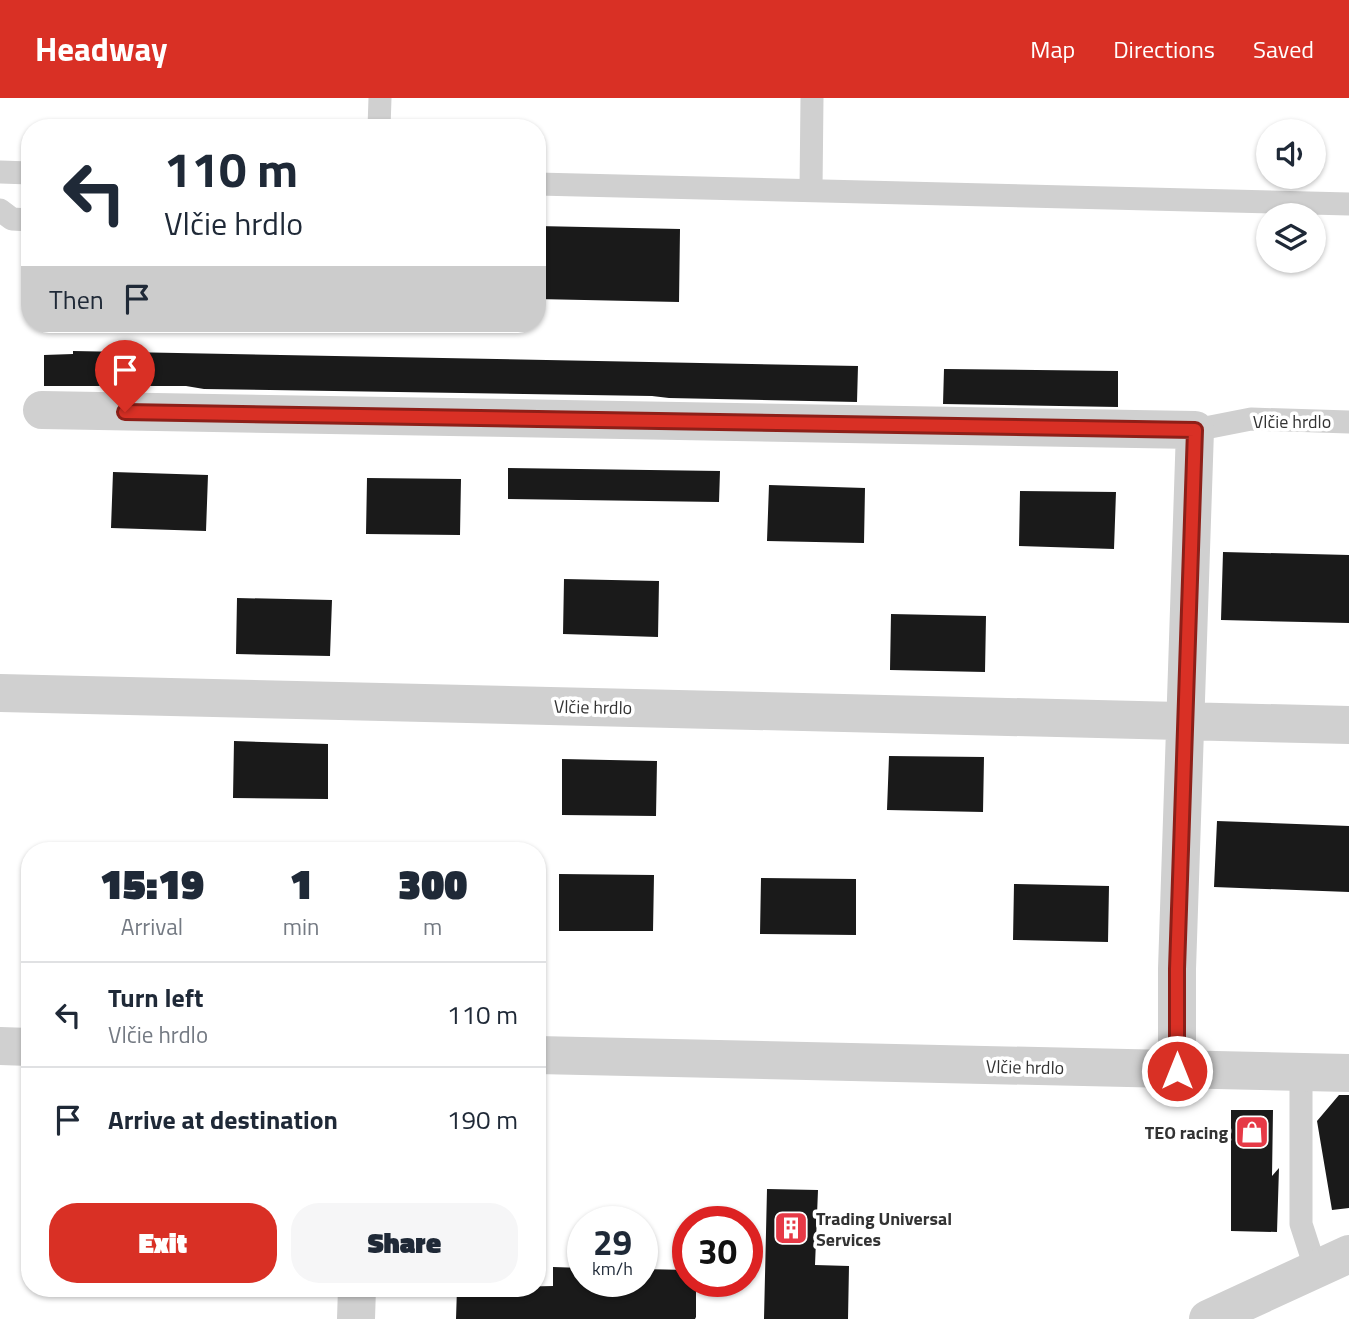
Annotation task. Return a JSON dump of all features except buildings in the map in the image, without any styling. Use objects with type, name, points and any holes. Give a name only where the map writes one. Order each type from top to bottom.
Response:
[{"type":"street","name":"Vlčie hrdlo","points":[[43,410],[1195,430]]},
{"type":"street","points":[[1177,1071],[1177,969],[1195,430]]},
{"type":"street","name":"Vlčie hrdlo","points":[[0,694],[1349,725]]},
{"type":"street","points":[[0,1046],[21,1046]]},
{"type":"street","name":"Vlčie hrdlo","points":[[546,1055],[1349,1073]]},
{"type":"street","points":[[1208,1319],[1333,1262]]},
{"type":"street","points":[[356,1319],[357,1297]]},
{"type":"lane","points":[[379,119],[380,98]]},
{"type":"lane","points":[[811,190],[812,98]]},
{"type":"lane","points":[[0,172],[21,173]]},
{"type":"lane","points":[[546,184],[1349,204]]},
{"type":"lane","points":[[0,210],[12,219],[21,220]]},
{"type":"lane","name":"Vlčie hrdlo","points":[[1195,430],[1251,419],[1349,422]]},
{"type":"lane","points":[[1301,1072],[1301,1224],[1333,1262]]},
{"type":"place","name":"TEO racing","points":[[1252,1132]]},
{"type":"place","name":"Trading Universal Services","points":[[791,1228]]},
{"type":"route","points":[[125,412],[1195,430],[1177,969],[1177,1071]]}]
